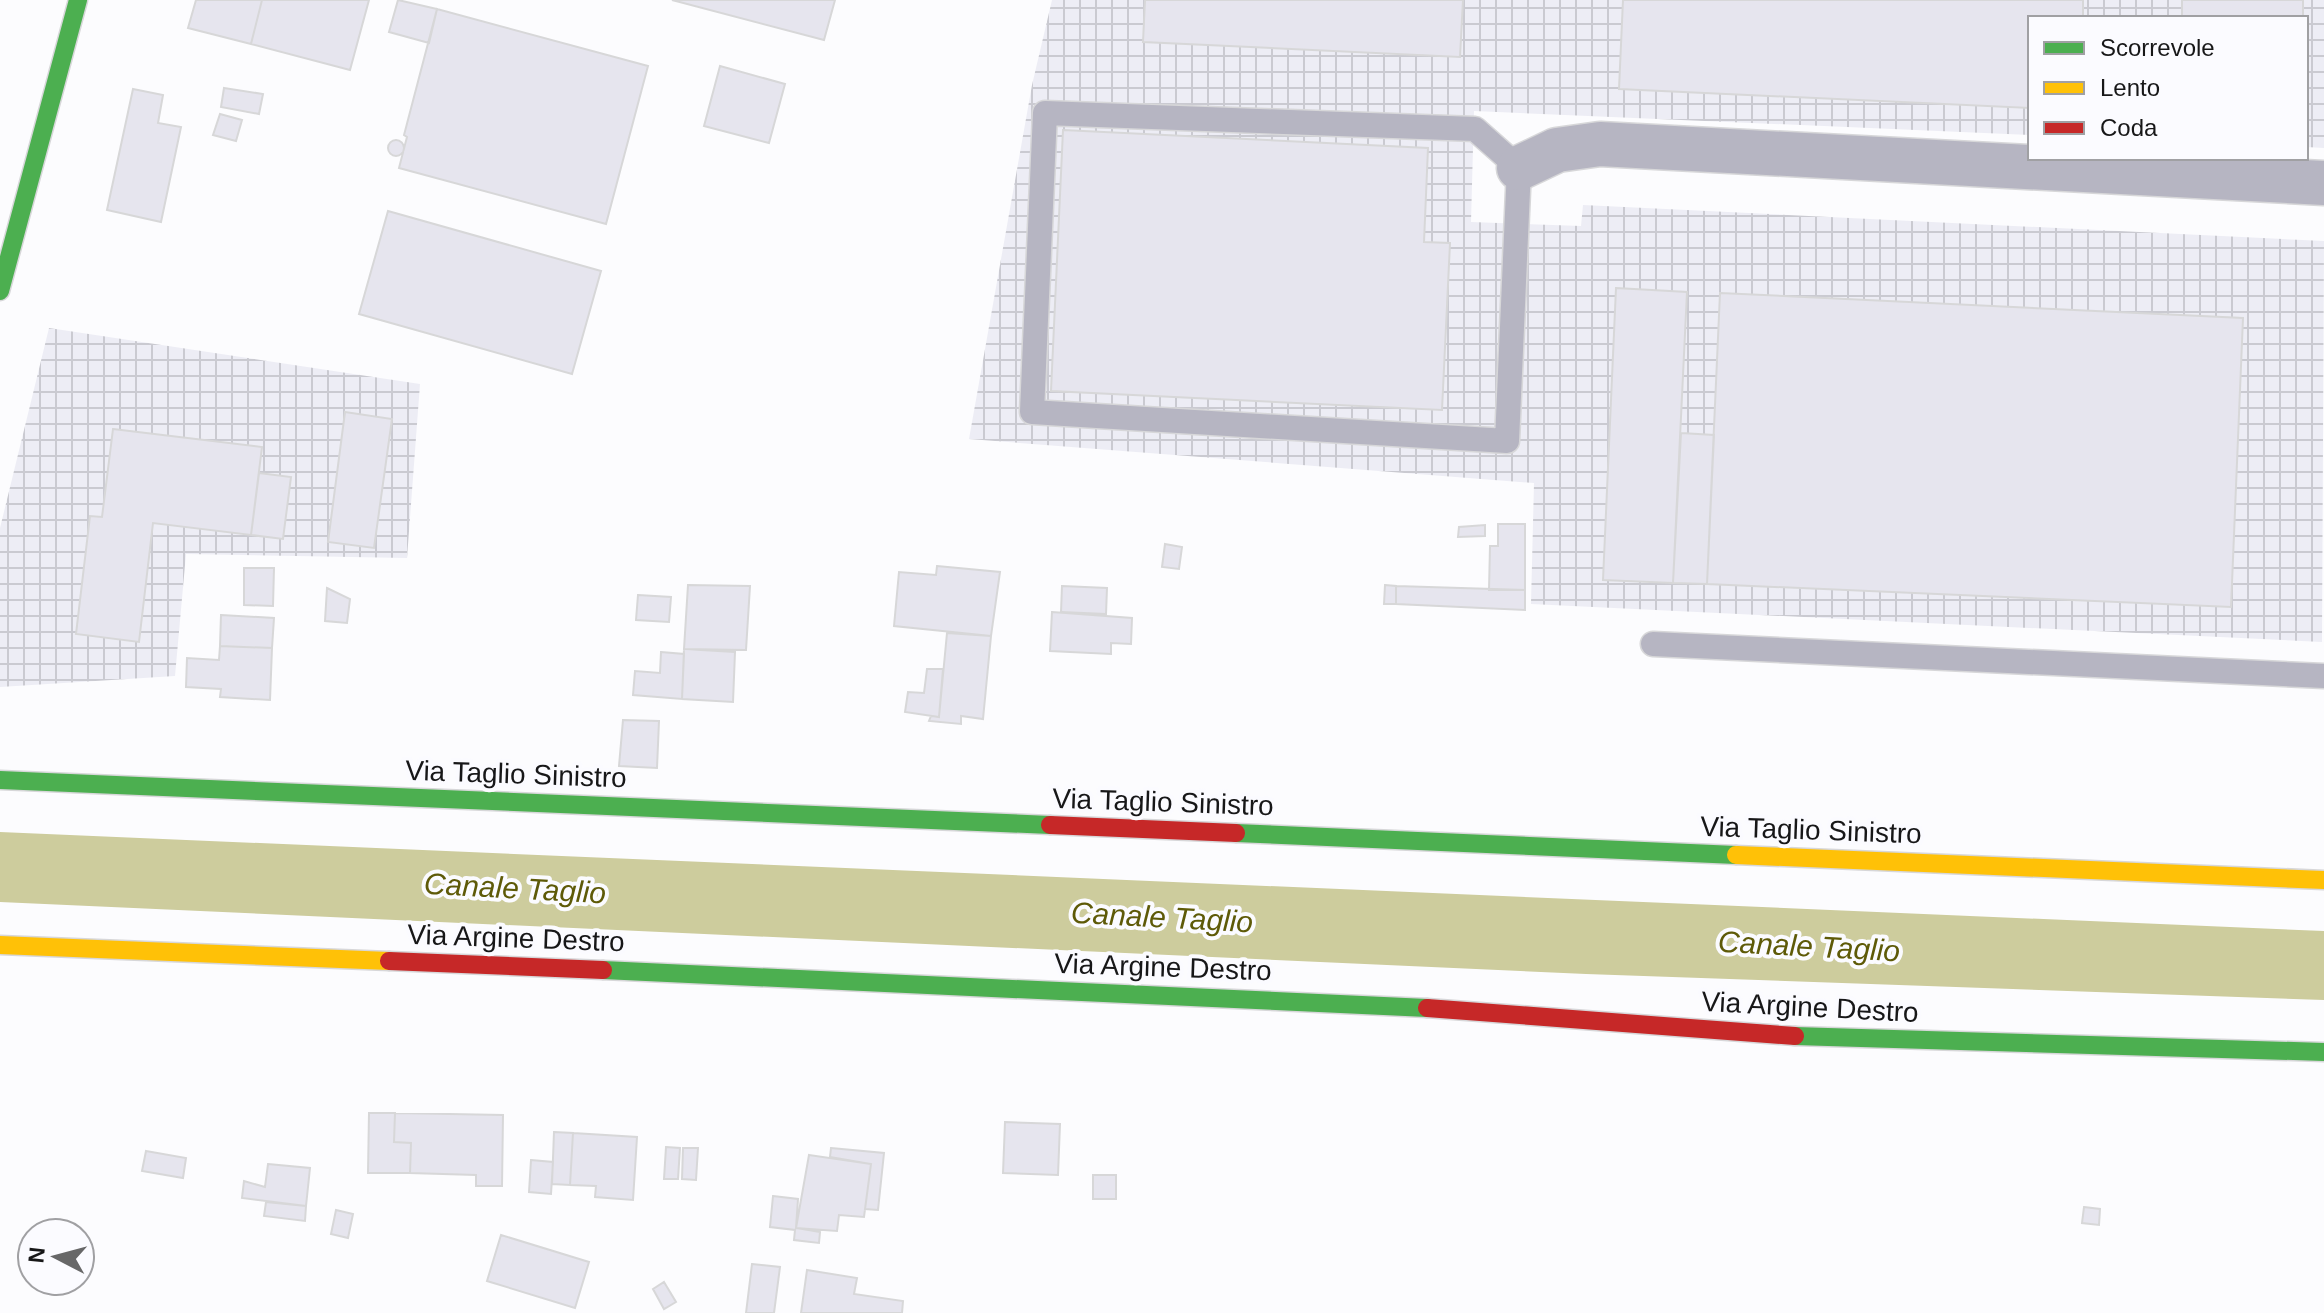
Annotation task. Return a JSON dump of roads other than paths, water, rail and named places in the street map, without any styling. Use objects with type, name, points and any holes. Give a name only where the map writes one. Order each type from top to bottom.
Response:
[{"type":"street","points":[[0,291],[78,0]]},
{"type":"street","points":[[1519,168],[1557,150],[1600,144],[2324,183]]},
{"type":"street","name":"Via Taglio Sinistro","points":[[0,780],[2324,880]]},
{"type":"street","name":"Via Argine Destro","points":[[0,945],[1359,1002],[1724,1032],[1888,1041],[2324,1052]]},
{"type":"lane","points":[[1045,113],[1475,129],[1519,168],[1507,441],[1032,412],[1045,113]]},
{"type":"lane","points":[[1653,644],[2324,676]]},
{"type":"water","name":"Canale Taglio","points":[[0,832],[2324,931],[2324,1000],[1586,974],[0,902]]}]
